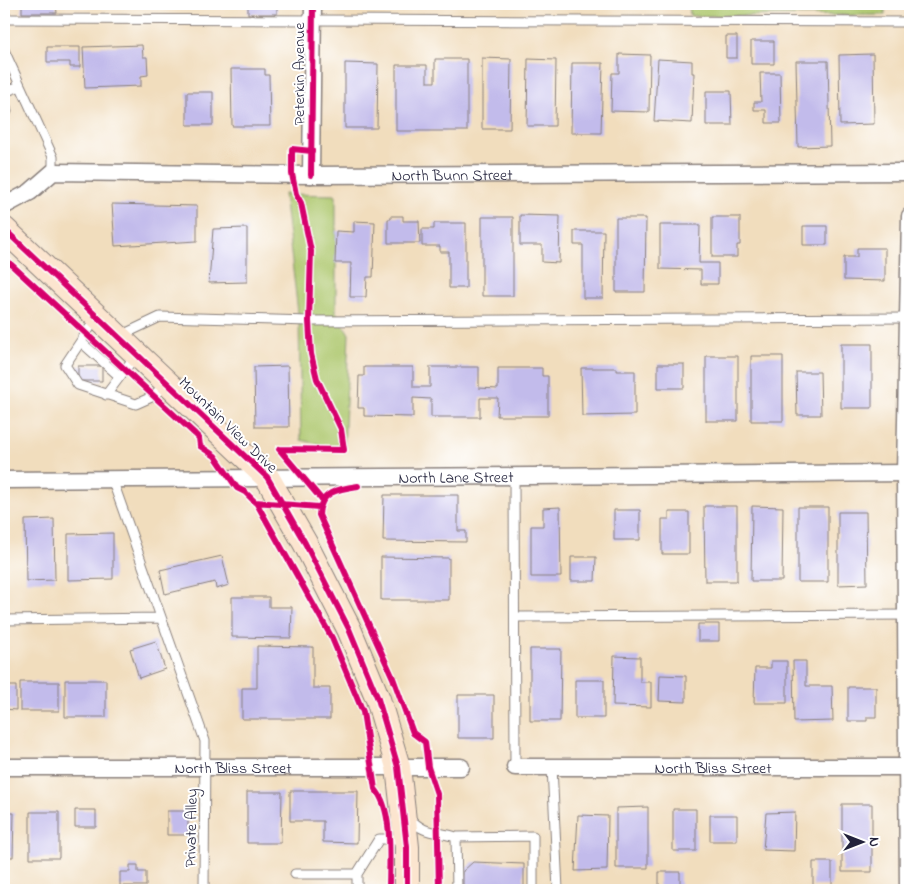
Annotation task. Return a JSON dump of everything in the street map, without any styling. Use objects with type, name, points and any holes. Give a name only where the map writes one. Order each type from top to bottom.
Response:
[{"type":"street","name":"Peterkin Avenue","points":[[311,174],[313,4]]},
{"type":"street","name":"North Bunn Street","points":[[53,172],[311,174],[910,172]]},
{"type":"street","points":[[4,206],[30,192],[53,172]]},
{"type":"street","points":[[908,890],[910,216]]},
{"type":"street","name":"Mountain View Drive","points":[[4,229],[267,477],[305,542],[349,629],[378,699],[398,767],[404,811],[407,890]]},
{"type":"street","name":"North Lane Street","points":[[4,480],[908,473]]},
{"type":"street","name":"North Bliss Street","points":[[4,768],[461,767]]},
{"type":"street","name":"North Bliss Street","points":[[515,767],[909,767]]},
{"type":"lane","points":[[4,20],[910,22]]},
{"type":"lane","points":[[4,50],[53,157],[53,172]]},
{"type":"lane","points":[[4,92],[20,86]]},
{"type":"lane","points":[[4,100],[6,111],[4,115]]},
{"type":"lane","points":[[97,317],[65,365],[78,385],[136,404],[154,396],[166,382]]},
{"type":"lane","points":[[119,337],[160,317],[309,321],[909,318]]},
{"type":"lane","points":[[81,342],[119,376]]},
{"type":"lane","points":[[106,394],[137,354]]},
{"type":"lane","points":[[514,476],[516,617],[515,767]]},
{"type":"lane","name":"Private Alley","points":[[112,479],[205,741],[204,890]]},
{"type":"lane","points":[[516,617],[908,615]]},
{"type":"lane","points":[[4,620],[161,618]]},
{"type":"lane","points":[[552,767],[558,890]]},
{"type":"lane","points":[[404,811],[414,824],[426,832],[456,837],[533,836],[533,890]]},
{"type":"lane","points":[[456,837],[457,890]]},
{"type":"lane","points":[[357,890],[357,874],[379,839],[406,839]]},
{"type":"lane","points":[[295,874],[357,874]]},
{"type":"green space","points":[[689,4],[885,4],[885,15],[690,16]]},
{"type":"green space","points":[[284,194],[336,195],[336,312],[349,334],[344,450],[301,440],[299,321]]},
{"type":"building","points":[[22,4],[56,4],[57,13],[22,13]]},
{"type":"building","points":[[248,4],[277,4],[277,14],[248,14]]},
{"type":"building","points":[[726,36],[737,36],[737,58],[726,58]]},
{"type":"building","points":[[751,41],[774,41],[774,64],[751,64]]},
{"type":"building","points":[[142,45],[143,57],[147,57],[148,75],[141,76],[141,86],[85,88],[83,47]]},
{"type":"building","points":[[47,47],[80,47],[80,67],[70,67],[70,62],[47,62]]},
{"type":"building","points":[[619,54],[650,55],[649,112],[611,111],[612,73],[619,73]]},
{"type":"building","points":[[873,54],[874,124],[840,125],[839,55]]},
{"type":"building","points":[[482,58],[511,59],[510,129],[482,129]]},
{"type":"building","points":[[435,59],[467,59],[467,131],[396,131],[396,65],[427,65],[427,82],[435,82]]},
{"type":"building","points":[[528,59],[556,60],[555,126],[527,126]]},
{"type":"building","points":[[658,59],[692,61],[692,73],[694,73],[692,123],[654,121]]},
{"type":"building","points":[[796,61],[828,61],[830,146],[798,147]]},
{"type":"building","points":[[345,63],[378,64],[377,128],[345,128]]},
{"type":"building","points":[[572,63],[603,63],[601,133],[571,133]]},
{"type":"building","points":[[231,69],[265,69],[265,75],[269,75],[270,126],[232,126]]},
{"type":"building","points":[[760,73],[780,73],[781,123],[766,123],[766,110],[754,110],[754,102],[761,102]]},
{"type":"building","points":[[706,91],[731,91],[732,125],[706,125]]},
{"type":"building","points":[[187,92],[213,92],[213,125],[187,125]]},
{"type":"building","points":[[112,204],[197,206],[197,241],[115,246]]},
{"type":"building","points":[[520,215],[560,216],[559,263],[542,262],[542,245],[520,245]]},
{"type":"building","points":[[391,216],[403,216],[403,221],[419,221],[420,243],[388,243],[388,219],[391,219]]},
{"type":"building","points":[[482,217],[513,217],[513,296],[482,296]]},
{"type":"building","points":[[712,217],[740,217],[740,245],[737,245],[737,257],[712,257]]},
{"type":"building","points":[[616,218],[646,218],[645,292],[616,292]]},
{"type":"building","points":[[354,221],[375,222],[373,277],[367,277],[366,297],[350,297],[351,263],[335,263],[336,231],[354,232]]},
{"type":"building","points":[[434,223],[466,223],[466,288],[449,288],[449,252],[440,252],[440,246],[422,246],[422,229],[434,229]]},
{"type":"building","points":[[660,225],[700,225],[699,263],[718,263],[718,284],[701,284],[701,270],[660,269]]},
{"type":"building","points":[[803,226],[827,226],[827,245],[803,245]]},
{"type":"building","points":[[247,228],[247,282],[209,283],[213,229]]},
{"type":"building","points":[[574,231],[604,231],[603,298],[583,298],[583,245],[574,245]]},
{"type":"building","points":[[857,248],[885,248],[885,281],[844,280],[844,257],[857,257]]},
{"type":"building","points":[[841,344],[872,344],[872,408],[841,408]]},
{"type":"building","points":[[706,356],[738,356],[738,421],[706,421]]},
{"type":"building","points":[[751,356],[783,356],[783,421],[751,421]]},
{"type":"building","points":[[658,364],[684,364],[684,388],[658,388]]},
{"type":"building","points":[[78,366],[102,366],[102,381],[78,381]]},
{"type":"building","points":[[288,366],[289,427],[255,427],[254,367]]},
{"type":"building","points":[[364,367],[413,367],[413,387],[430,387],[430,367],[479,367],[479,388],[498,389],[498,368],[542,368],[542,376],[548,376],[548,416],[497,416],[498,398],[480,398],[480,417],[431,417],[431,399],[413,398],[413,417],[364,416],[364,408],[358,408],[359,376],[364,376]]},
{"type":"building","points":[[581,368],[617,368],[617,371],[635,371],[635,415],[582,416]]},
{"type":"building","points":[[796,372],[820,372],[821,415],[797,415]]},
{"type":"building","points":[[384,495],[458,495],[458,531],[466,531],[466,542],[383,541]]},
{"type":"building","points":[[704,506],[737,506],[737,581],[705,581]]},
{"type":"building","points":[[752,506],[783,507],[782,581],[751,581]]},
{"type":"building","points":[[560,507],[561,577],[531,577],[531,526],[543,526],[543,508]]},
{"type":"building","points":[[798,507],[828,507],[828,582],[798,582]]},
{"type":"building","points":[[614,510],[640,510],[640,540],[614,540]]},
{"type":"building","points":[[669,512],[689,512],[689,554],[662,554],[662,519],[669,519]]},
{"type":"building","points":[[838,512],[866,512],[867,584],[838,585]]},
{"type":"building","points":[[54,519],[55,580],[26,581],[25,520]]},
{"type":"building","points":[[113,533],[113,579],[68,580],[68,534]]},
{"type":"building","points":[[222,556],[229,585],[216,589],[215,582],[165,594],[160,570]]},
{"type":"building","points":[[381,557],[449,558],[449,600],[381,600]]},
{"type":"building","points":[[571,557],[596,557],[595,581],[571,581]]},
{"type":"building","points":[[232,597],[269,597],[269,607],[292,607],[291,638],[232,637]]},
{"type":"building","points":[[698,624],[719,624],[719,641],[698,641]]},
{"type":"building","points":[[156,641],[165,669],[139,678],[130,649]]},
{"type":"building","points":[[257,646],[313,647],[313,688],[330,688],[330,719],[242,719],[242,688],[257,688]]},
{"type":"building","points":[[530,649],[561,649],[560,721],[530,721]]},
{"type":"building","points":[[614,656],[640,657],[640,682],[651,682],[651,707],[613,706]]},
{"type":"building","points":[[771,661],[787,661],[787,703],[754,703],[755,668],[771,668]]},
{"type":"building","points":[[793,661],[806,661],[806,686],[832,686],[833,721],[794,722]]},
{"type":"building","points":[[660,675],[686,676],[686,702],[659,701]]},
{"type":"building","points":[[65,680],[106,680],[106,717],[65,717]]},
{"type":"building","points":[[575,680],[604,680],[604,718],[575,718]]},
{"type":"building","points":[[20,682],[59,682],[59,711],[20,711]]},
{"type":"building","points":[[4,686],[16,686],[16,710],[4,709]]},
{"type":"building","points":[[848,687],[876,687],[876,717],[867,717],[867,721],[848,721]]},
{"type":"building","points":[[458,695],[494,695],[494,738],[458,738]]},
{"type":"building","points":[[290,791],[358,791],[357,843],[323,842],[323,821],[290,821]]},
{"type":"building","points":[[247,792],[282,792],[281,843],[247,843]]},
{"type":"building","points":[[842,804],[872,804],[872,872],[842,872]]},
{"type":"building","points":[[648,807],[648,868],[616,868],[616,808]]},
{"type":"building","points":[[673,809],[696,809],[696,851],[673,851]]},
{"type":"building","points":[[75,810],[96,810],[96,827],[75,827]]},
{"type":"building","points":[[167,811],[188,811],[188,835],[167,835]]},
{"type":"building","points":[[30,812],[59,812],[59,858],[30,858]]},
{"type":"building","points":[[795,812],[794,851],[763,850],[766,813]]},
{"type":"building","points":[[4,813],[14,813],[13,857],[4,857]]},
{"type":"building","points":[[578,815],[608,816],[607,870],[575,871]]},
{"type":"building","points":[[710,815],[737,815],[737,841],[710,841]]},
{"type":"building","points":[[473,862],[524,864],[524,890],[463,890],[463,871]]},
{"type":"building","points":[[813,862],[832,862],[832,886],[813,886]]},
{"type":"building","points":[[130,865],[138,865],[138,872],[146,872],[146,886],[120,886],[120,872],[130,872]]},
{"type":"building","points":[[659,872],[680,872],[680,890],[659,890]]},
{"type":"cycle path","points":[[311,175],[313,4]]},
{"type":"cycle path","points":[[279,449],[344,450],[341,429],[317,379],[311,354],[309,321],[311,251],[301,203],[296,194],[292,174],[292,149],[312,151]]},
{"type":"cycle path","points":[[4,229],[267,477],[305,543],[349,629],[378,699],[398,767],[407,847],[407,890]]},
{"type":"cycle path","points":[[4,258],[195,434],[199,438],[200,446],[215,456],[237,488],[245,492],[257,504],[332,638],[363,712],[375,789],[381,798],[388,823],[390,852],[389,890]]},
{"type":"cycle path","points":[[279,449],[322,500]]},
{"type":"cycle path","points":[[358,486],[331,493],[323,501],[319,515],[393,678],[413,733],[425,742],[428,767],[437,794],[439,890]]},
{"type":"cycle path","points":[[255,502],[319,507]]}]
